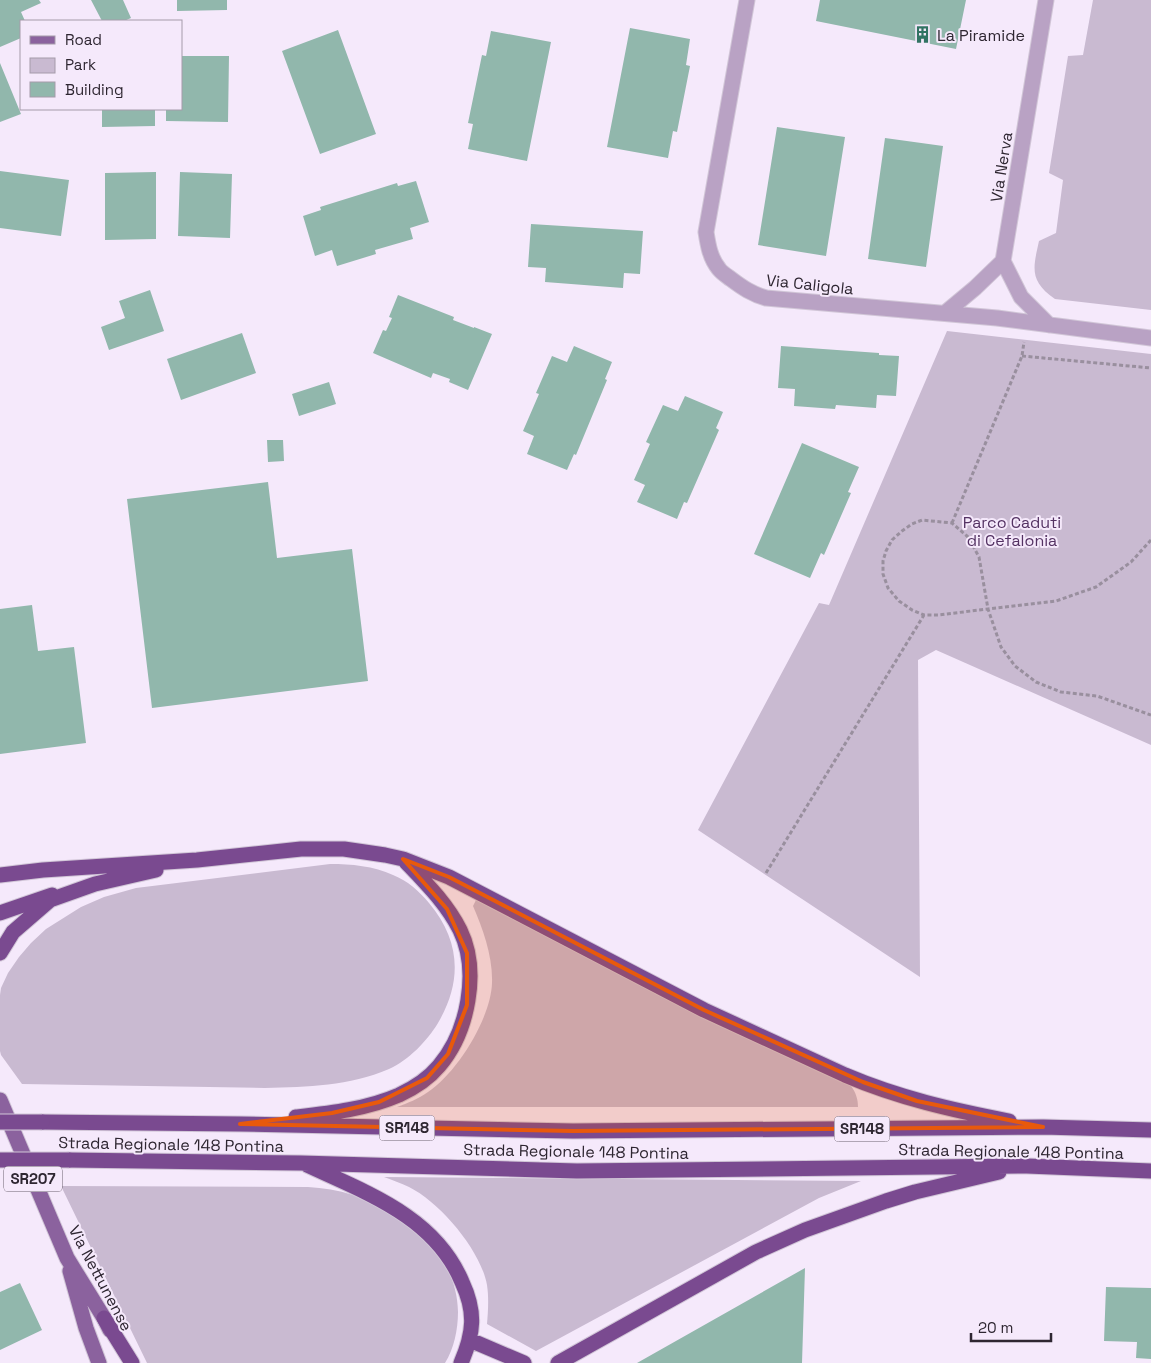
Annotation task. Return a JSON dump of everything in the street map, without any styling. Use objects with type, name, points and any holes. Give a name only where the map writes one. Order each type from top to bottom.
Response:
[{"type":"highway","points":[[0,875],[324,848],[366,851],[403,859],[449,877],[704,1010],[863,1082],[924,1103],[1043,1127]]},
{"type":"highway","points":[[240,1124],[332,1113],[379,1102],[400,1094],[427,1078],[448,1054],[459,1031],[467,1005],[470,981],[466,947],[460,931],[447,908],[403,859]]},
{"type":"highway","points":[[0,913],[96,881],[197,860]]},
{"type":"highway","points":[[0,953],[13,932],[50,900],[95,884],[197,860]]},
{"type":"highway","points":[[0,865],[43,870]]},
{"type":"highway","name":"Strada Regionale 148 Pontina","points":[[0,1122],[240,1124],[574,1131],[1043,1127],[1151,1130]]},
{"type":"highway","name":"Strada Regionale 148 Pontina","points":[[0,1160],[301,1163],[577,1171],[1027,1166],[1151,1171]]},
{"type":"highway","points":[[301,1163],[383,1201],[414,1220],[436,1240],[458,1271],[466,1291],[472,1315],[470,1340],[461,1363]]},
{"type":"highway","points":[[558,1363],[750,1256],[805,1230],[915,1192],[1027,1166]]},
{"type":"highway","points":[[104,1318],[132,1363]]},
{"type":"highway","points":[[470,1340],[524,1363]]},
{"type":"main road","name":"Via Nettunense","points":[[0,1100],[67,1258],[104,1318],[125,1363]]},
{"type":"main road","name":"SR207","points":[[67,1258],[78,1304],[98,1360]]},
{"type":"street","name":"Via Caligola","points":[[747,0],[706,232],[708,248],[720,271],[742,288],[757,296],[766,298],[997,318],[1151,338]]},
{"type":"street","name":"Via Nerva","points":[[1003,261],[1046,0]]},
{"type":"street","points":[[945,314],[1003,261],[1021,297],[1049,325]]},
{"type":"path","points":[[952,523],[1022,356],[1027,322]]},
{"type":"path","points":[[1022,356],[1151,368]]},
{"type":"path","points":[[1151,540],[1131,562],[1096,587],[1056,601],[988,609],[938,615],[924,615],[912,610],[899,601],[888,588],[883,574],[883,561],[886,551],[892,540],[902,531],[922,520],[952,523],[968,537],[979,556],[988,609],[1001,647],[1015,666],[1036,682],[1061,692],[1097,696],[1151,715]]},
{"type":"path","points":[[766,873],[924,615]]},
{"type":"highlighted area","points":[[403,859],[449,877],[704,1010],[863,1082],[917,1101],[1043,1127],[573,1131],[240,1124],[332,1113],[379,1102],[427,1078],[448,1054],[467,1005],[467,953],[447,909]]},
{"type":"green space","points":[[1093,0],[1151,0],[1151,310],[1055,299],[1041,286],[1035,273],[1035,259],[1039,241],[1056,233],[1063,180],[1049,173],[1068,56],[1083,55]]},
{"type":"green space","name":"Parco Caduti di Cefalonia","points":[[947,331],[1151,354],[1151,745],[936,650],[918,660],[920,977],[698,830],[819,603],[829,605]]},
{"type":"green space","points":[[330,864],[378,869],[408,883],[417,890],[439,917],[447,931],[452,946],[454,976],[452,991],[446,1007],[429,1037],[396,1065],[374,1075],[359,1079],[297,1087],[22,1084],[1,1055],[0,995],[8,973],[31,943],[46,929],[81,907],[104,897],[136,888]]},
{"type":"green space","points":[[483,899],[851,1086],[858,1101],[858,1107],[397,1107],[413,1101],[424,1094],[450,1072],[471,1044],[486,1012],[492,983],[491,963],[484,934],[473,906],[476,900]]},
{"type":"green space","points":[[384,1177],[861,1181],[819,1198],[536,1351],[487,1324],[487,1285],[477,1258],[458,1229],[434,1204],[421,1194]]},
{"type":"green space","points":[[61,1186],[308,1187],[356,1196],[408,1225],[433,1248],[443,1262],[451,1277],[456,1293],[458,1312],[451,1352],[445,1363],[147,1363]]},
{"type":"building","points":[[0,0],[39,0],[41,3],[21,12],[25,20],[20,20],[20,38],[0,47]]},
{"type":"building","points":[[91,0],[123,0],[131,18],[126,20],[101,20]]},
{"type":"building","points":[[177,0],[227,0],[227,10],[177,11]]},
{"type":"building","name":"La Piramide","points":[[820,0],[966,0],[956,49],[816,21]]},
{"type":"building","points":[[630,28],[690,39],[686,65],[690,66],[677,132],[673,131],[668,158],[607,147]]},
{"type":"building","points":[[338,30],[376,134],[320,154],[282,51]]},
{"type":"building","points":[[491,31],[551,42],[527,161],[468,149],[473,124],[468,123],[482,55],[486,56]]},
{"type":"building","points":[[182,56],[229,56],[228,122],[166,121],[166,110],[182,110]]},
{"type":"building","points":[[0,63],[21,114],[0,122]]},
{"type":"building","points":[[102,110],[155,110],[155,126],[102,127]]},
{"type":"building","points":[[777,127],[845,137],[826,256],[758,245]]},
{"type":"building","points":[[885,138],[943,146],[926,267],[868,259]]},
{"type":"building","points":[[0,171],[69,180],[61,236],[0,228]]},
{"type":"building","points":[[156,172],[156,239],[105,240],[105,173]]},
{"type":"building","points":[[180,172],[232,174],[230,238],[178,236]]},
{"type":"building","points":[[416,181],[429,222],[410,228],[413,239],[375,250],[376,254],[337,266],[332,250],[315,256],[303,216],[321,210],[320,207],[397,183],[398,186]]},
{"type":"building","points":[[531,224],[643,231],[640,274],[624,273],[623,288],[545,282],[546,268],[528,267]]},
{"type":"building","points":[[150,290],[164,331],[109,350],[101,327],[125,318],[119,301]]},
{"type":"building","points":[[398,295],[454,317],[453,320],[492,334],[468,390],[449,382],[450,379],[433,373],[431,378],[373,353],[383,330],[386,331],[392,318],[389,317]]},
{"type":"building","points":[[242,333],[256,373],[181,400],[167,359]]},
{"type":"building","points":[[574,346],[612,362],[605,379],[607,380],[576,455],[574,454],[567,470],[527,454],[534,436],[523,431],[539,394],[536,393],[552,356],[567,362]]},
{"type":"building","points":[[781,346],[899,356],[896,396],[877,395],[876,408],[836,405],[835,409],[794,406],[795,389],[778,388]]},
{"type":"building","points":[[329,382],[336,404],[299,416],[292,394]]},
{"type":"building","points":[[685,396],[723,412],[716,428],[719,430],[687,503],[684,502],[677,519],[637,502],[645,485],[634,480],[650,444],[646,442],[663,405],[678,411]]},
{"type":"building","points":[[267,440],[283,440],[284,461],[268,462]]},
{"type":"building","points":[[802,443],[859,467],[848,492],[851,493],[824,555],[821,553],[810,578],[754,554]]},
{"type":"building","points":[[268,482],[277,558],[352,549],[368,681],[152,708],[127,499]]},
{"type":"building","points":[[32,605],[38,651],[74,647],[86,743],[0,754],[0,609]]},
{"type":"building","points":[[805,1268],[802,1363],[637,1363]]},
{"type":"building","points":[[20,1283],[42,1330],[0,1350],[0,1292]]},
{"type":"building","points":[[1106,1287],[1151,1288],[1151,1359],[1136,1358],[1137,1342],[1104,1341]]},
{"type":"place","name":"La Piramide","points":[[923,35]]}]
